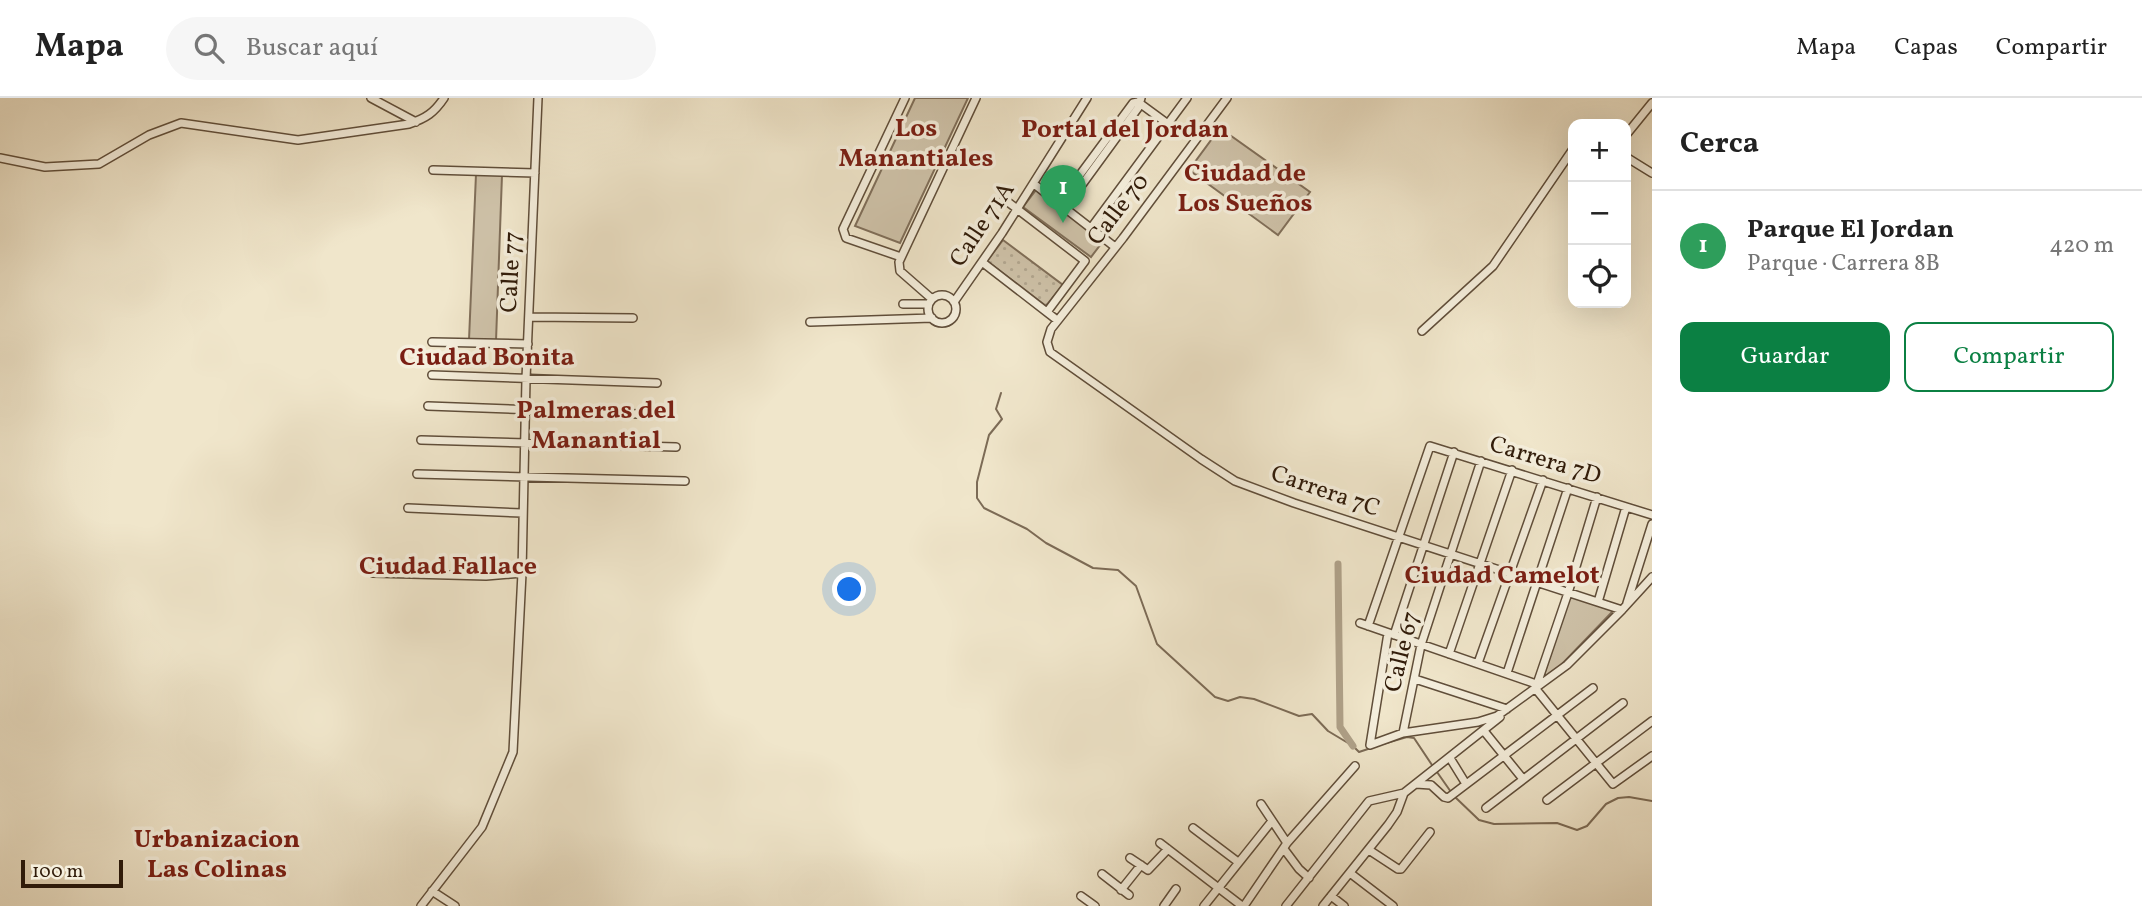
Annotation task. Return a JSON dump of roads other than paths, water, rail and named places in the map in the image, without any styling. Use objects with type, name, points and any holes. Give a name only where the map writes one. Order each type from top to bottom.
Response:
[{"type":"street","points":[[372,98],[416,122]]},
{"type":"street","points":[[0,158],[45,167],[99,164],[149,135],[181,123],[298,140],[416,122],[435,111],[444,98]]},
{"type":"street","name":"Calle 77","points":[[421,906],[482,827],[512,758],[522,573],[526,379],[538,98]]},
{"type":"street","points":[[901,257],[846,237],[843,226],[905,98]]},
{"type":"street","points":[[930,302],[900,271],[899,262],[976,98]]},
{"type":"street","name":"Calle 71A","points":[[954,302],[1034,184],[1087,98]]},
{"type":"street","points":[[1091,228],[1187,98]]},
{"type":"street","name":"Calle 70","points":[[1048,347],[1047,336],[1057,320],[1227,98]]},
{"type":"street","points":[[1062,206],[1133,103],[1140,100],[1168,124]]},
{"type":"street","points":[[1631,129],[1652,103]]},
{"type":"street","points":[[1422,331],[1493,266],[1568,156]]},
{"type":"street","points":[[1631,160],[1652,173]]},
{"type":"street","points":[[433,170],[535,173]]},
{"type":"street","points":[[1034,184],[1115,247]]},
{"type":"street","points":[[1004,199],[1018,207],[1085,261],[1046,312]]},
{"type":"street","points":[[982,262],[1057,320]]},
{"type":"street","points":[[937,295],[946,295],[954,302],[956,311],[949,321],[941,323],[928,313],[930,302],[937,295]]},
{"type":"street","points":[[903,304],[930,302]]},
{"type":"street","points":[[529,317],[634,318]]},
{"type":"street","points":[[810,322],[932,318]]},
{"type":"street","points":[[432,342],[528,344]]},
{"type":"street","name":"Carrera 7C","points":[[1048,347],[1054,357],[1201,460],[1236,481],[1535,583],[1598,603],[1624,608]]},
{"type":"street","points":[[432,375],[657,383]]},
{"type":"street","points":[[428,406],[664,415]]},
{"type":"street","points":[[421,440],[676,447]]},
{"type":"street","name":"Carrera 7D","points":[[1397,537],[1427,449],[1432,445],[1652,515]]},
{"type":"street","points":[[1454,452],[1391,634],[1370,745],[1403,733],[1491,719],[1567,664],[1652,577]]},
{"type":"street","name":"Calle 67","points":[[1403,733],[1421,645],[1481,461]]},
{"type":"street","points":[[1449,654],[1512,470]]},
{"type":"street","points":[[417,474],[685,481]]},
{"type":"street","points":[[1478,663],[1543,480]]},
{"type":"street","points":[[1507,673],[1568,488]]},
{"type":"street","points":[[1537,686],[1597,497]]},
{"type":"street","points":[[1598,603],[1626,507]]},
{"type":"street","points":[[408,508],[522,513]]},
{"type":"street","points":[[1624,608],[1652,524]]},
{"type":"street","points":[[1397,537],[1364,624],[1507,673],[1537,686],[1613,784],[1652,756]]},
{"type":"street","points":[[373,573],[486,576],[522,573]]},
{"type":"street","points":[[1415,679],[1507,709]]},
{"type":"street","points":[[1424,778],[1444,797],[1448,797],[1593,688]]},
{"type":"street","points":[[1486,807],[1623,702]]},
{"type":"street","points":[[1286,906],[1369,801],[1404,793],[1484,731],[1507,709]]},
{"type":"street","points":[[1547,800],[1652,721]]},
{"type":"street","points":[[1484,731],[1523,779]]},
{"type":"street","points":[[1450,758],[1466,784]]},
{"type":"street","points":[[1160,843],[1243,906],[1285,846],[1355,766]]},
{"type":"street","points":[[1416,784],[1430,785]]},
{"type":"street","points":[[1324,906],[1396,813],[1404,793]]},
{"type":"street","points":[[1261,804],[1299,869],[1309,878]]},
{"type":"street","points":[[1204,906],[1272,821]]},
{"type":"street","points":[[1193,828],[1238,862]]},
{"type":"street","points":[[1369,850],[1401,869],[1430,832]]},
{"type":"street","points":[[1130,858],[1148,870],[1168,849]]},
{"type":"street","points":[[1121,890],[1141,865]]},
{"type":"street","points":[[1350,873],[1393,906]]},
{"type":"street","points":[[1102,874],[1129,895]]},
{"type":"street","points":[[1164,906],[1176,889]]},
{"type":"street","points":[[432,891],[455,906]]},
{"type":"street","points":[[1081,896],[1095,906]]},
{"type":"street","points":[[1331,896],[1344,906]]},
{"type":"waterway","points":[[1001,393],[996,409],[1002,419],[989,435],[977,482],[977,498],[984,508],[1027,529],[1046,543],[1093,568],[1118,570],[1136,586],[1157,644],[1215,697],[1228,701],[1240,697],[1254,699],[1299,716],[1312,714],[1328,731],[1359,752],[1371,748]]},
{"type":"waterway","points":[[1338,564],[1340,727],[1353,746]]},
{"type":"waterway","points":[[1383,744],[1407,737],[1414,738],[1434,768]]},
{"type":"waterway","points":[[1437,772],[1451,792]]},
{"type":"waterway","points":[[1455,797],[1479,820],[1494,824],[1557,823],[1577,830],[1587,826],[1606,804],[1618,798],[1652,801]]},
{"type":"place","name":"Parque El Jordan","points":[[1063,223]]},
{"type":"district","name":"Portal del Jordan","points":[[1125,130]]},
{"type":"district","name":"Los Manantiales","points":[[916,144]]},
{"type":"district","name":"Ciudad de Los Sueños","points":[[1245,189]]},
{"type":"district","name":"Ciudad Bonita","points":[[487,358]]},
{"type":"district","name":"Palmeras del Manantial","points":[[596,426]]},
{"type":"district","name":"Ciudad Fallace","points":[[448,567]]},
{"type":"district","name":"Ciudad Camelot","points":[[1502,576]]},
{"type":"district","name":"Urbanizacion Las Colinas","points":[[217,855]]}]
